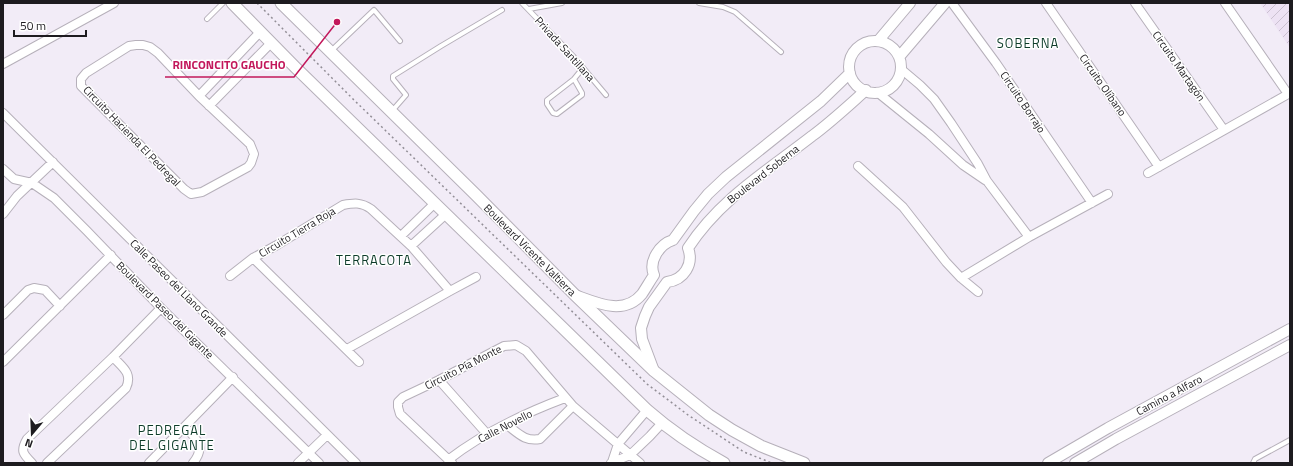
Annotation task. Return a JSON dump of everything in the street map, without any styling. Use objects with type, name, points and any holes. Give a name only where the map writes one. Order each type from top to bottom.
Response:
[{"type":"main road","points":[[232,3],[271,43],[647,410],[690,443],[724,463]]},
{"type":"main road","name":"Boulevard Vicente Valtierra","points":[[281,3],[575,295],[654,371],[709,415],[732,430],[761,446],[804,463]]},
{"type":"street","points":[[3,64],[114,3]]},
{"type":"street","points":[[878,41],[910,3]]},
{"type":"street","points":[[899,57],[945,3]]},
{"type":"street","name":"Circuito Borrajo","points":[[952,3],[996,63],[1092,203]]},
{"type":"street","name":"Circuito Olíbano","points":[[1046,3],[1159,167]]},
{"type":"street","name":"Circuito Martagón","points":[[1135,3],[1224,130]]},
{"type":"street","points":[[1148,173],[1289,94],[1225,3]]},
{"type":"street","points":[[199,96],[260,32]]},
{"type":"street","points":[[878,41],[887,44],[894,49],[899,57],[901,69],[899,78],[894,85],[886,90],[877,92],[866,90],[854,81],[850,73],[851,57],[855,50],[869,42],[878,41]]},
{"type":"street","points":[[209,106],[271,43]]},
{"type":"street","name":"Circuito Hacienda El Pedregal","points":[[143,44],[158,53],[199,96],[250,144],[254,154],[248,167],[202,192],[191,194],[184,189],[84,89],[80,82],[86,73],[129,46],[143,44]]},
{"type":"street","points":[[901,69],[934,99],[978,164],[986,180],[1030,237]]},
{"type":"street","name":"Boulevard Soberna","points":[[575,295],[617,307],[633,301],[641,295],[654,275],[652,266],[656,254],[661,246],[668,241],[673,240],[708,194],[721,181],[821,101],[850,73]]},
{"type":"street","name":"Boulevard Soberna","points":[[688,248],[697,234],[739,190],[812,136],[866,90]]},
{"type":"street","points":[[877,92],[923,129],[963,165],[986,180]]},
{"type":"street","name":"Calle Paseo del Llano Grande","points":[[3,113],[356,463]]},
{"type":"street","points":[[3,214],[12,201],[53,162]]},
{"type":"street","points":[[858,166],[903,207],[946,262],[961,278],[978,292]]},
{"type":"street","name":"Boulevard Paseo del Gigante","points":[[3,169],[14,179],[32,183],[54,198],[161,308],[319,463]]},
{"type":"street","points":[[961,278],[1030,237],[1108,194]]},
{"type":"street","name":"Circuito Tierra Roja","points":[[230,276],[254,258],[343,205],[354,203],[363,204],[371,209],[411,246],[450,291]]},
{"type":"street","points":[[400,236],[435,203]]},
{"type":"street","points":[[411,246],[446,214]]},
{"type":"street","points":[[654,371],[642,339],[641,328],[649,307],[667,282],[679,278],[685,273],[691,260],[688,248],[673,240]]},
{"type":"street","points":[[3,362],[111,256]]},
{"type":"street","name":"Circuito Tierra Roja","points":[[254,258],[359,362]]},
{"type":"street","points":[[654,275],[667,282]]},
{"type":"street","points":[[346,349],[476,278]]},
{"type":"street","points":[[3,315],[28,290],[34,288],[45,290],[60,306]]},
{"type":"street","points":[[32,463],[26,457],[22,449],[27,439],[113,357],[161,308]]},
{"type":"street","name":"Camino a Alfaro","points":[[1048,463],[1108,428],[1290,329]]},
{"type":"street","name":"Circuito Pía Monte","points":[[450,461],[400,414],[398,402],[403,396],[439,380],[504,346],[516,345],[526,351],[573,406],[640,463]]},
{"type":"street","name":"Camino a Alfaro","points":[[1075,463],[1116,439],[1290,345]]},
{"type":"street","points":[[47,463],[126,388],[129,382],[127,373],[113,357]]},
{"type":"street","points":[[149,463],[233,377]]},
{"type":"street","points":[[439,380],[487,434]]},
{"type":"street","name":"Calle Novello","points":[[450,461],[468,445],[487,434],[543,406],[566,398]]},
{"type":"street","points":[[507,425],[525,439],[533,441],[540,439],[573,406]]},
{"type":"street","points":[[611,463],[618,444],[647,410]]},
{"type":"street","points":[[611,463],[630,455],[662,423]]},
{"type":"street","points":[[185,427],[198,440],[200,446],[193,463]]},
{"type":"street","points":[[298,463],[327,435]]},
{"type":"lane","points":[[207,19],[223,3]]},
{"type":"lane","name":"Privada Santillana","points":[[522,3],[583,68],[606,95]]},
{"type":"lane","points":[[529,9],[562,3]]},
{"type":"lane","points":[[699,3],[723,7],[735,12],[780,52]]},
{"type":"lane","points":[[723,7],[727,3]]},
{"type":"lane","points":[[331,52],[374,10],[400,41]]},
{"type":"lane","points":[[392,112],[406,95],[393,78],[394,76],[502,10]]},
{"type":"lane","points":[[574,79],[582,95],[556,114],[553,113],[547,104],[547,100],[574,79],[583,68]]},
{"type":"lane","points":[[1253,463],[1255,459],[1290,440]]},
{"type":"path","name":"Boulevard Vicente Valtierra","points":[[257,3],[359,106],[647,384],[688,416],[744,452],[772,463]]},
{"type":"shaded area","points":[[1260,3],[1290,3],[1290,48]]},
{"type":"place","name":"RINCONCITO GAUCHO","points":[[337,22]]},
{"type":"district","name":"SOBERNA","points":[[1028,43]]},
{"type":"district","name":"TERRACOTA","points":[[374,260]]},
{"type":"district","name":"PEDREGAL DEL GIGANTE","points":[[172,438]]}]
